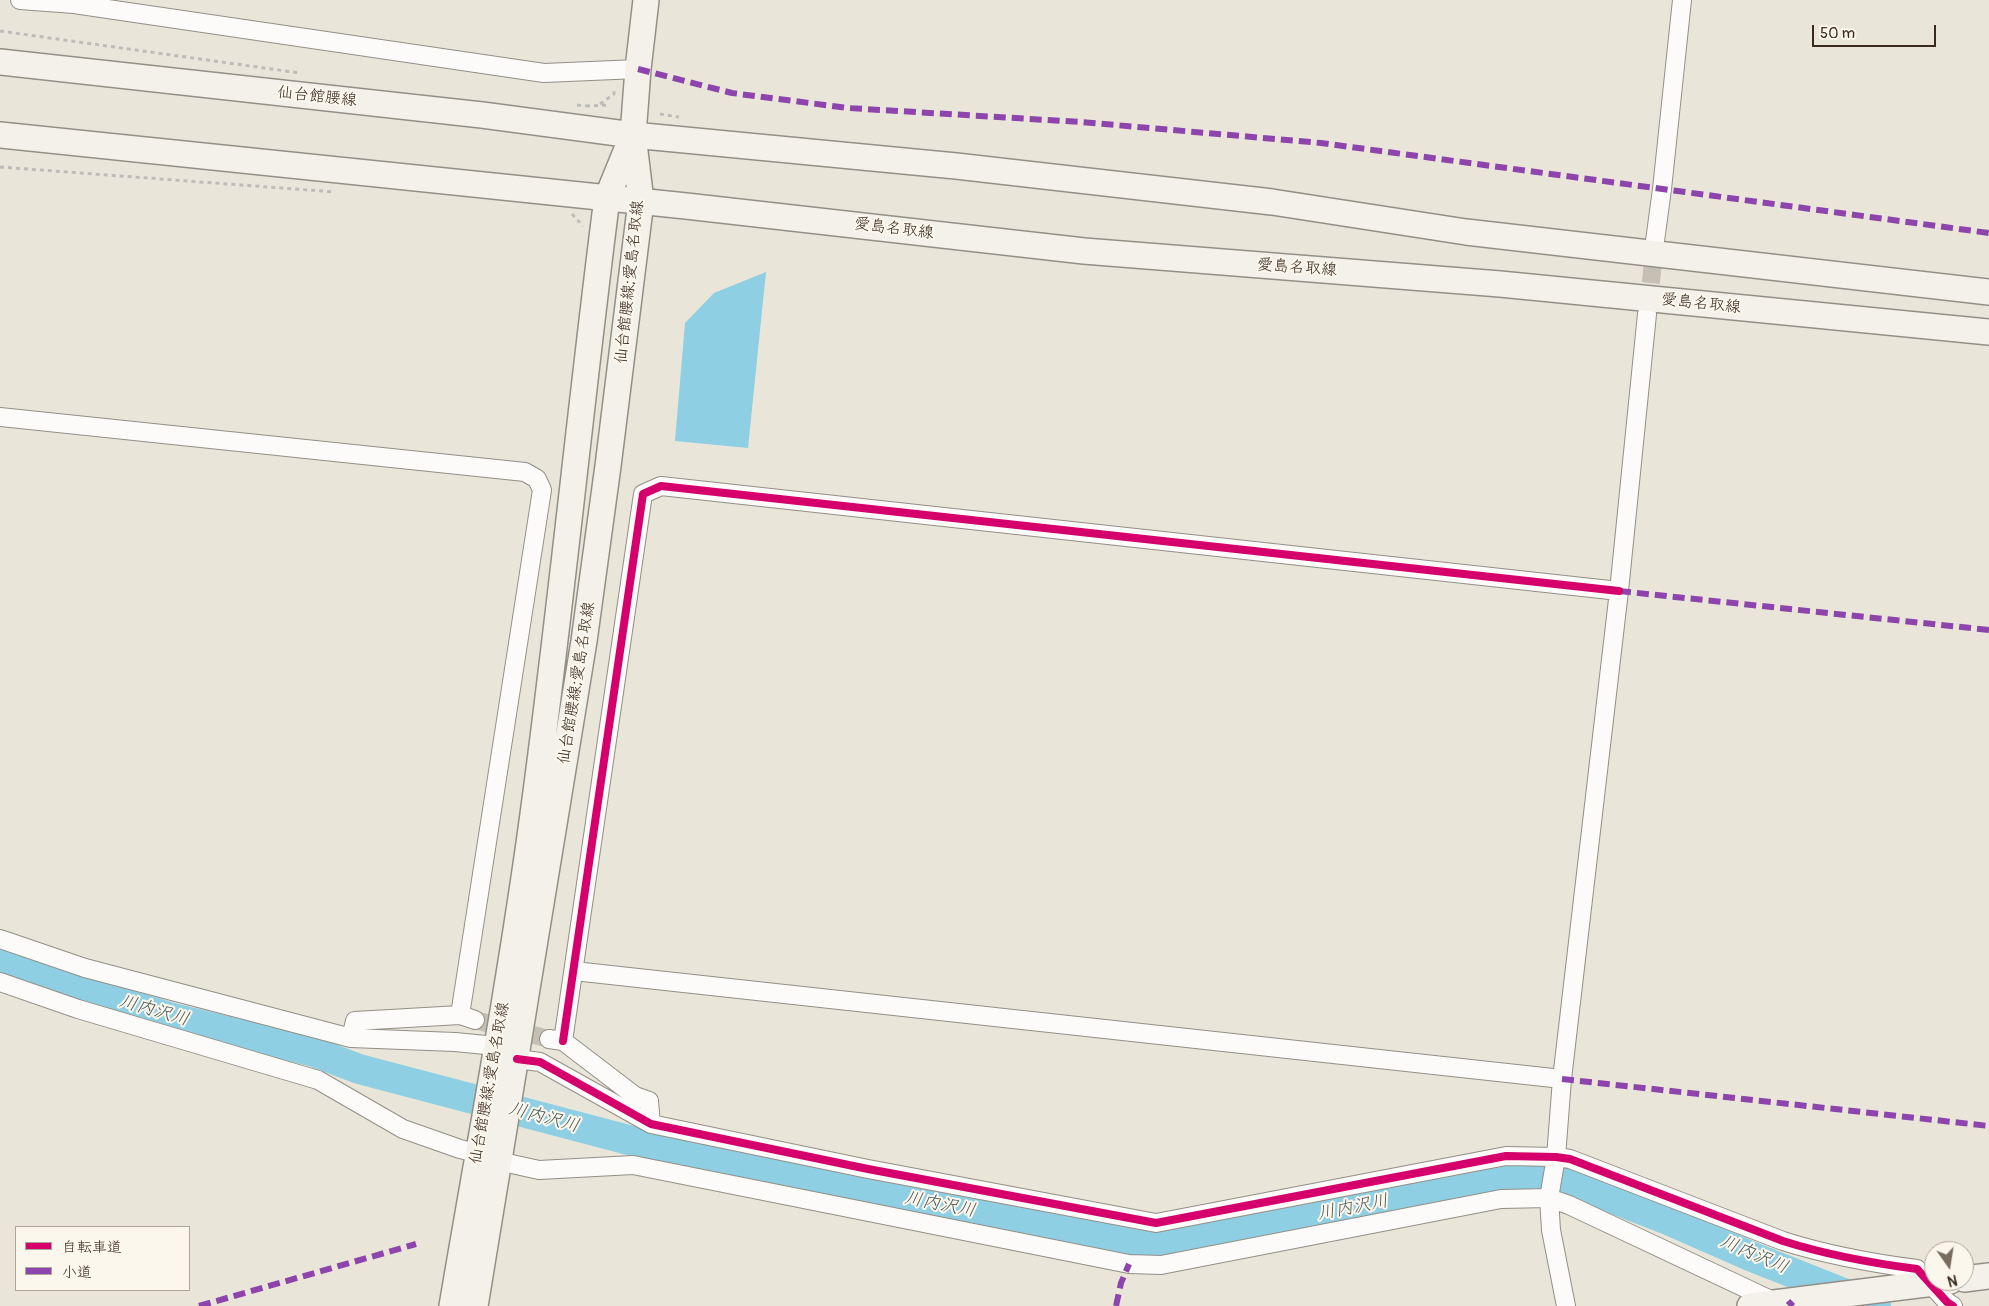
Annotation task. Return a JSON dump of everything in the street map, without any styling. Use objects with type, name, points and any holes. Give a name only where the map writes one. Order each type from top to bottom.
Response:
[{"type":"main road","points":[[646,0],[633,135],[956,166],[1272,202],[1466,232],[1989,292]]},
{"type":"main road","name":"仙台館腰線","points":[[0,62],[482,115],[633,135]]},
{"type":"main road","points":[[0,135],[606,198]]},
{"type":"main road","name":"仙台館腰線;愛島名取線","points":[[505,1062],[606,198],[633,135]]},
{"type":"main road","name":"仙台館腰線;愛島名取線","points":[[452,1306],[489,1148],[584,641],[641,201],[633,135]]},
{"type":"main road","name":"愛島名取線","points":[[606,198],[1084,251],[1500,284],[1989,332]]},
{"type":"main road","name":"仙台館腰線;愛島名取線","points":[[475,1306],[489,1148]]},
{"type":"main road","points":[[1974,1278],[1989,1276]]},
{"type":"main road","points":[[1750,1306],[1924,1284]]},
{"type":"street","points":[[20,0],[74,4],[544,73],[638,69]]},
{"type":"street","points":[[1655,241],[1682,0]]},
{"type":"street","points":[[1566,1306],[1551,1230],[1550,1195],[1619,591],[1647,314]]},
{"type":"street","points":[[0,417],[526,472],[537,479],[542,490],[467,1017],[355,1021],[351,1038]]},
{"type":"street","points":[[651,1124],[649,1102],[635,1096],[556,1040],[574,972],[643,494],[661,486],[1619,591]]},
{"type":"street","points":[[0,940],[85,968],[351,1038],[455,1042],[505,1062],[540,1062],[651,1124],[868,1169],[1156,1223],[1506,1156],[1555,1162],[1570,1159],[1783,1242],[1853,1260],[1917,1269],[1924,1273]]},
{"type":"street","points":[[574,972],[1562,1079]]},
{"type":"street","points":[[0,982],[78,1009],[318,1080],[404,1129],[460,1149],[489,1148],[539,1170],[633,1165],[1129,1264],[1161,1265],[1501,1199],[1550,1195],[1777,1303]]},
{"type":"street","points":[[1943,1291],[1947,1302],[1954,1306]]},
{"type":"path","points":[[0,31],[309,74]]},
{"type":"path","points":[[567,105],[609,105]]},
{"type":"path","points":[[583,115],[584,106],[586,106]]},
{"type":"path","points":[[0,167],[337,192]]},
{"type":"path","points":[[572,216],[573,210]]},
{"type":"path","points":[[563,214],[572,216],[587,230]]},
{"type":"water","points":[[766,272],[748,448],[675,441],[685,323],[714,293]]},
{"type":"waterway","name":"川内沢川","points":[[0,961],[68,986],[173,1018],[314,1052],[359,1069],[659,1148],[1136,1244],[1356,1208],[1481,1181],[1537,1173],[1604,1195],[1668,1220],[1750,1256],[1876,1306]]},
{"type":"tunnel","points":[[1648,310],[1655,242]]},
{"type":"tunnel","points":[[475,1020],[549,1039]]},
{"type":"marked path","points":[[638,69],[732,93],[848,108],[1081,122],[1321,143],[1989,233]]},
{"type":"marked path","points":[[1619,591],[1989,630]]},
{"type":"marked path","points":[[1562,1079],[1989,1126]]},
{"type":"marked path","points":[[199,1306],[416,1244]]},
{"type":"marked path","points":[[1116,1306],[1121,1283],[1129,1264]]},
{"type":"marked path","points":[[1788,1301],[1793,1306]]},
{"type":"cycle path","points":[[563,1041],[643,494],[661,486],[1619,591]]},
{"type":"cycle path","points":[[517,1059],[540,1062],[651,1124],[868,1169],[1156,1223],[1506,1156],[1570,1159],[1783,1241],[1849,1258],[1917,1269],[1947,1302],[1953,1306]]}]
